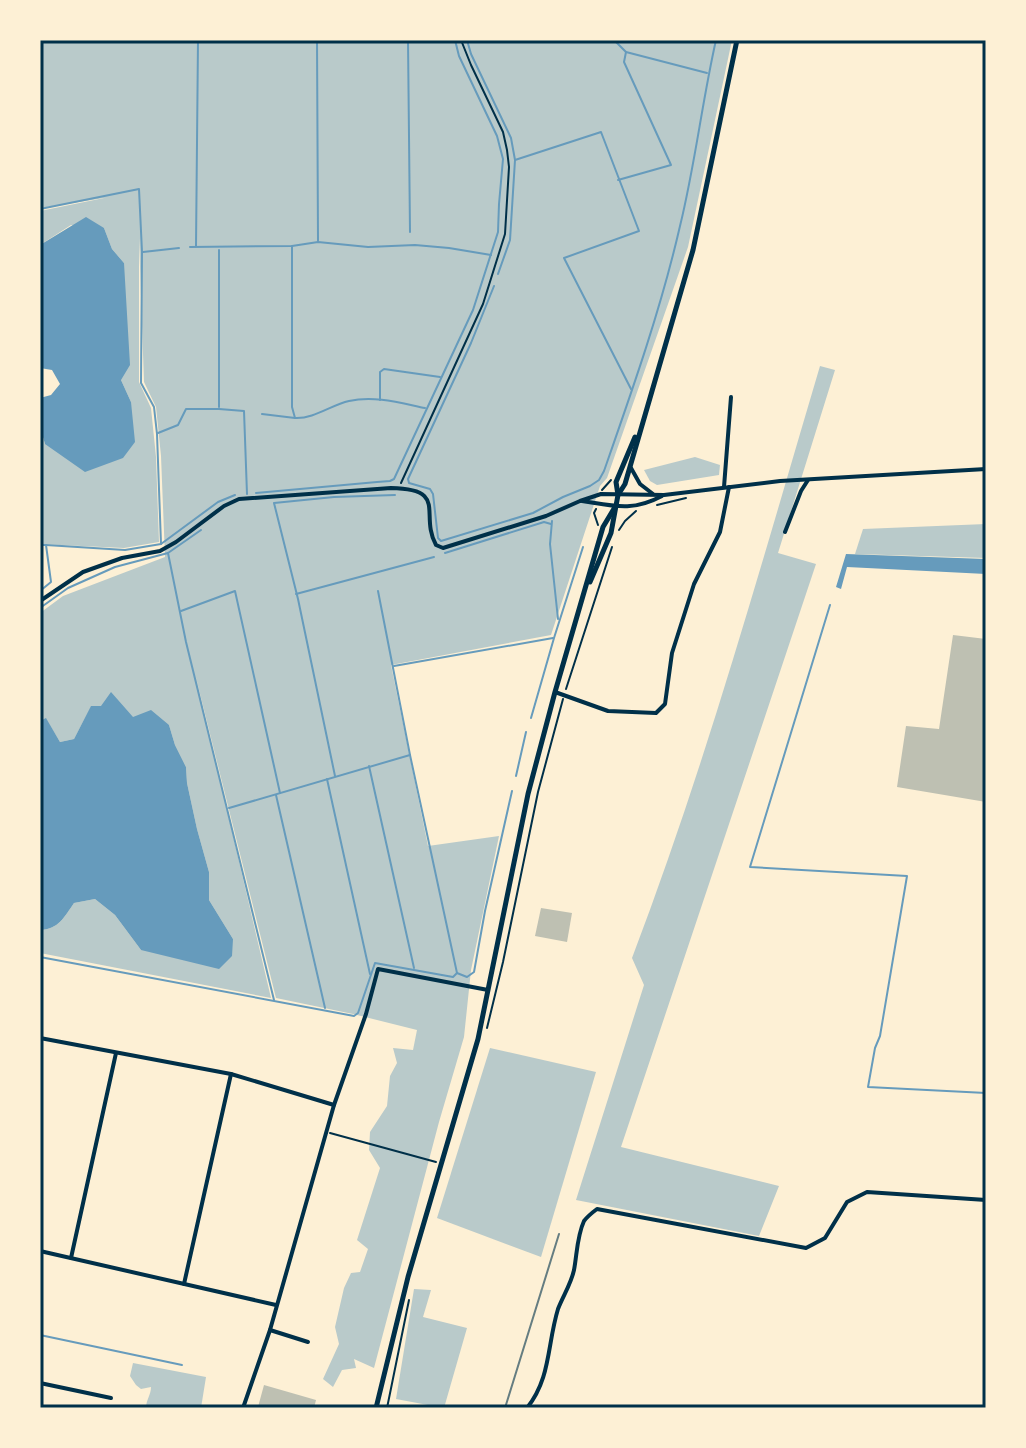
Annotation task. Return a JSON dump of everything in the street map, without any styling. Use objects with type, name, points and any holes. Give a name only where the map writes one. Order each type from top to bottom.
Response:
[{"type":"street","points":[[618,495],[625,484],[693,250],[737,40]]},
{"type":"street","points":[[555,692],[608,711],[656,713],[665,704],[672,653],[694,584],[720,532],[731,397]]},
{"type":"street","points":[[376,1408],[401,1303],[478,1039],[528,794],[555,692],[603,527],[615,507],[617,477],[644,418]]},
{"type":"street","points":[[630,467],[640,484],[655,495]]},
{"type":"street","points":[[40,601],[83,572],[122,558],[160,551],[224,506],[239,499],[399,488],[427,498],[432,539],[443,548],[546,516],[601,494],[664,495],[808,479],[986,469]]},
{"type":"street","points":[[785,532],[808,479]]},
{"type":"street","points":[[580,501],[633,507],[664,495]]},
{"type":"street","points":[[243,1408],[270,1330],[334,1105],[366,1014],[378,969],[488,990]]},
{"type":"street","points":[[40,1038],[231,1074],[334,1105]]},
{"type":"street","points":[[71,1258],[116,1053]]},
{"type":"street","points":[[184,1284],[231,1074]]},
{"type":"street","points":[[527,1408],[541,1388],[546,1373],[551,1336],[558,1309],[574,1271],[585,1220],[597,1209],[806,1248],[825,1238],[847,1202],[867,1192],[986,1200]]},
{"type":"street","points":[[40,1251],[276,1305]]},
{"type":"street","points":[[270,1330],[308,1342]]},
{"type":"street","points":[[40,1383],[111,1398]]},
{"type":"path","points":[[399,488],[483,304],[505,234],[509,167],[503,132],[461,40]]},
{"type":"path","points":[[618,530],[633,513]]},
{"type":"path","points":[[327,1132],[441,1164]]},
{"type":"shaded area","points":[[40,40],[732,40],[688,247],[607,478],[600,486],[551,635],[391,665],[428,846],[499,836],[471,970],[464,1037],[374,1368],[354,1359],[356,1368],[342,1370],[333,1387],[323,1379],[339,1344],[335,1327],[344,1288],[351,1273],[360,1272],[368,1249],[357,1240],[380,1168],[369,1150],[370,1132],[387,1106],[390,1076],[397,1063],[393,1048],[413,1050],[417,1030],[276,998],[195,674],[271,998],[40,953],[40,930],[56,925],[74,903],[95,899],[115,915],[141,950],[233,939],[209,900],[209,872],[197,829],[186,767],[169,725],[134,718],[101,706],[91,707],[74,739],[60,742],[46,719],[40,721],[40,613],[63,596],[165,557],[156,407],[144,382],[139,238],[139,382],[151,408],[159,542],[124,548],[40,544],[40,428],[45,444],[131,402],[121,380],[124,263],[112,249],[104,228],[71,225],[40,245],[40,211],[104,198],[40,208]]},
{"type":"shaded area","points":[[820,366],[835,370],[778,553],[816,564],[621,1147],[779,1186],[759,1236],[576,1200],[644,985],[632,958],[708,738]]},
{"type":"shaded area","points":[[695,457],[720,465],[719,475],[657,485],[650,481],[644,470]]},
{"type":"shaded area","points":[[986,524],[986,558],[855,554],[863,529]]},
{"type":"shaded area","points":[[490,1048],[596,1072],[541,1257],[437,1218]]},
{"type":"shaded area","points":[[414,1289],[431,1290],[423,1317],[467,1328],[444,1408],[396,1399]]},
{"type":"shaded area","points":[[133,1363],[206,1377],[201,1408],[146,1408],[151,1387],[141,1389],[136,1385],[130,1376]]},
{"type":"water","points":[[86,217],[104,228],[112,249],[124,263],[130,365],[121,380],[131,402],[135,442],[123,458],[85,472],[45,444],[40,427],[40,398],[51,395],[60,384],[52,370],[40,368],[40,245]]},
{"type":"water","points":[[846,554],[986,559],[986,574],[847,567],[841,589],[836,587]]},
{"type":"water","points":[[111,692],[133,717],[151,710],[169,725],[186,767],[197,829],[209,872],[209,900],[233,939],[232,956],[219,969],[141,950],[115,915],[95,899],[74,903],[56,925],[40,930],[40,721],[46,718],[60,742],[74,739],[91,706],[101,706]]},
{"type":"building","points":[[953,635],[986,639],[986,802],[897,787],[906,726],[939,729]]},
{"type":"building","points":[[541,908],[572,913],[567,942],[535,936]]},
{"type":"building","points":[[264,1385],[316,1400],[314,1408],[258,1407]]},
{"type":"waterway","points":[[196,246],[198,40]]},
{"type":"waterway","points":[[317,40],[318,241]]},
{"type":"waterway","points":[[408,40],[410,232]]},
{"type":"waterway","points":[[256,493],[394,479],[473,310],[498,232],[503,159],[497,136],[459,56],[455,40]]},
{"type":"waterway","points":[[467,40],[511,138],[515,160],[510,240],[498,274]]},
{"type":"waterway","points":[[614,40],[626,52],[707,73]]},
{"type":"waterway","points":[[494,286],[408,479],[409,483],[430,489],[433,494],[438,538],[441,541],[533,513],[590,486],[599,480],[604,471],[664,288],[690,180],[716,40]]},
{"type":"waterway","points":[[618,180],[671,165],[624,62],[626,52]]},
{"type":"waterway","points":[[515,160],[601,132],[639,231],[564,258],[631,389]]},
{"type":"waterway","points":[[40,209],[139,189],[141,383],[154,407],[161,544]]},
{"type":"waterway","points":[[190,247],[292,246],[318,242],[368,247],[415,245],[491,255]]},
{"type":"waterway","points":[[292,246],[292,407],[295,418],[358,399],[387,400],[425,408]]},
{"type":"waterway","points":[[143,252],[179,248]]},
{"type":"waterway","points":[[219,250],[219,407]]},
{"type":"waterway","points":[[380,400],[380,372],[384,369],[440,377]]},
{"type":"waterway","points":[[158,433],[178,425],[186,409],[244,411],[247,494]]},
{"type":"waterway","points":[[262,414],[295,418]]},
{"type":"waterway","points":[[46,545],[125,550],[161,544],[218,502],[235,495]]},
{"type":"waterway","points":[[335,776],[298,599],[274,503],[395,495]]},
{"type":"waterway","points":[[552,521],[550,544],[558,619]]},
{"type":"waterway","points":[[445,553],[544,522],[551,524]]},
{"type":"waterway","points":[[40,608],[68,588],[115,567],[168,553],[201,530]]},
{"type":"waterway","points":[[40,545],[46,545],[51,582],[40,591]]},
{"type":"waterway","points":[[531,718],[583,547]]},
{"type":"waterway","points":[[168,553],[186,642],[274,1000]]},
{"type":"waterway","points":[[296,594],[434,557]]},
{"type":"waterway","points":[[181,611],[235,591],[280,793]]},
{"type":"waterway","points":[[378,591],[457,973],[467,977],[474,972],[512,791]]},
{"type":"waterway","points":[[830,605],[750,867],[907,876],[880,1036],[868,1087],[986,1093]]},
{"type":"waterway","points":[[394,666],[553,638]]},
{"type":"waterway","points":[[516,776],[526,732]]},
{"type":"waterway","points":[[229,808],[410,755]]},
{"type":"waterway","points":[[369,766],[414,968]]},
{"type":"waterway","points":[[327,779],[370,974]]},
{"type":"waterway","points":[[276,795],[325,1008]]},
{"type":"waterway","points":[[40,957],[354,1016],[358,1013],[375,963],[453,977],[457,973]]},
{"type":"waterway","points":[[40,1335],[182,1365]]},
{"type":"railway","points":[[505,1408],[559,1234]]}]
